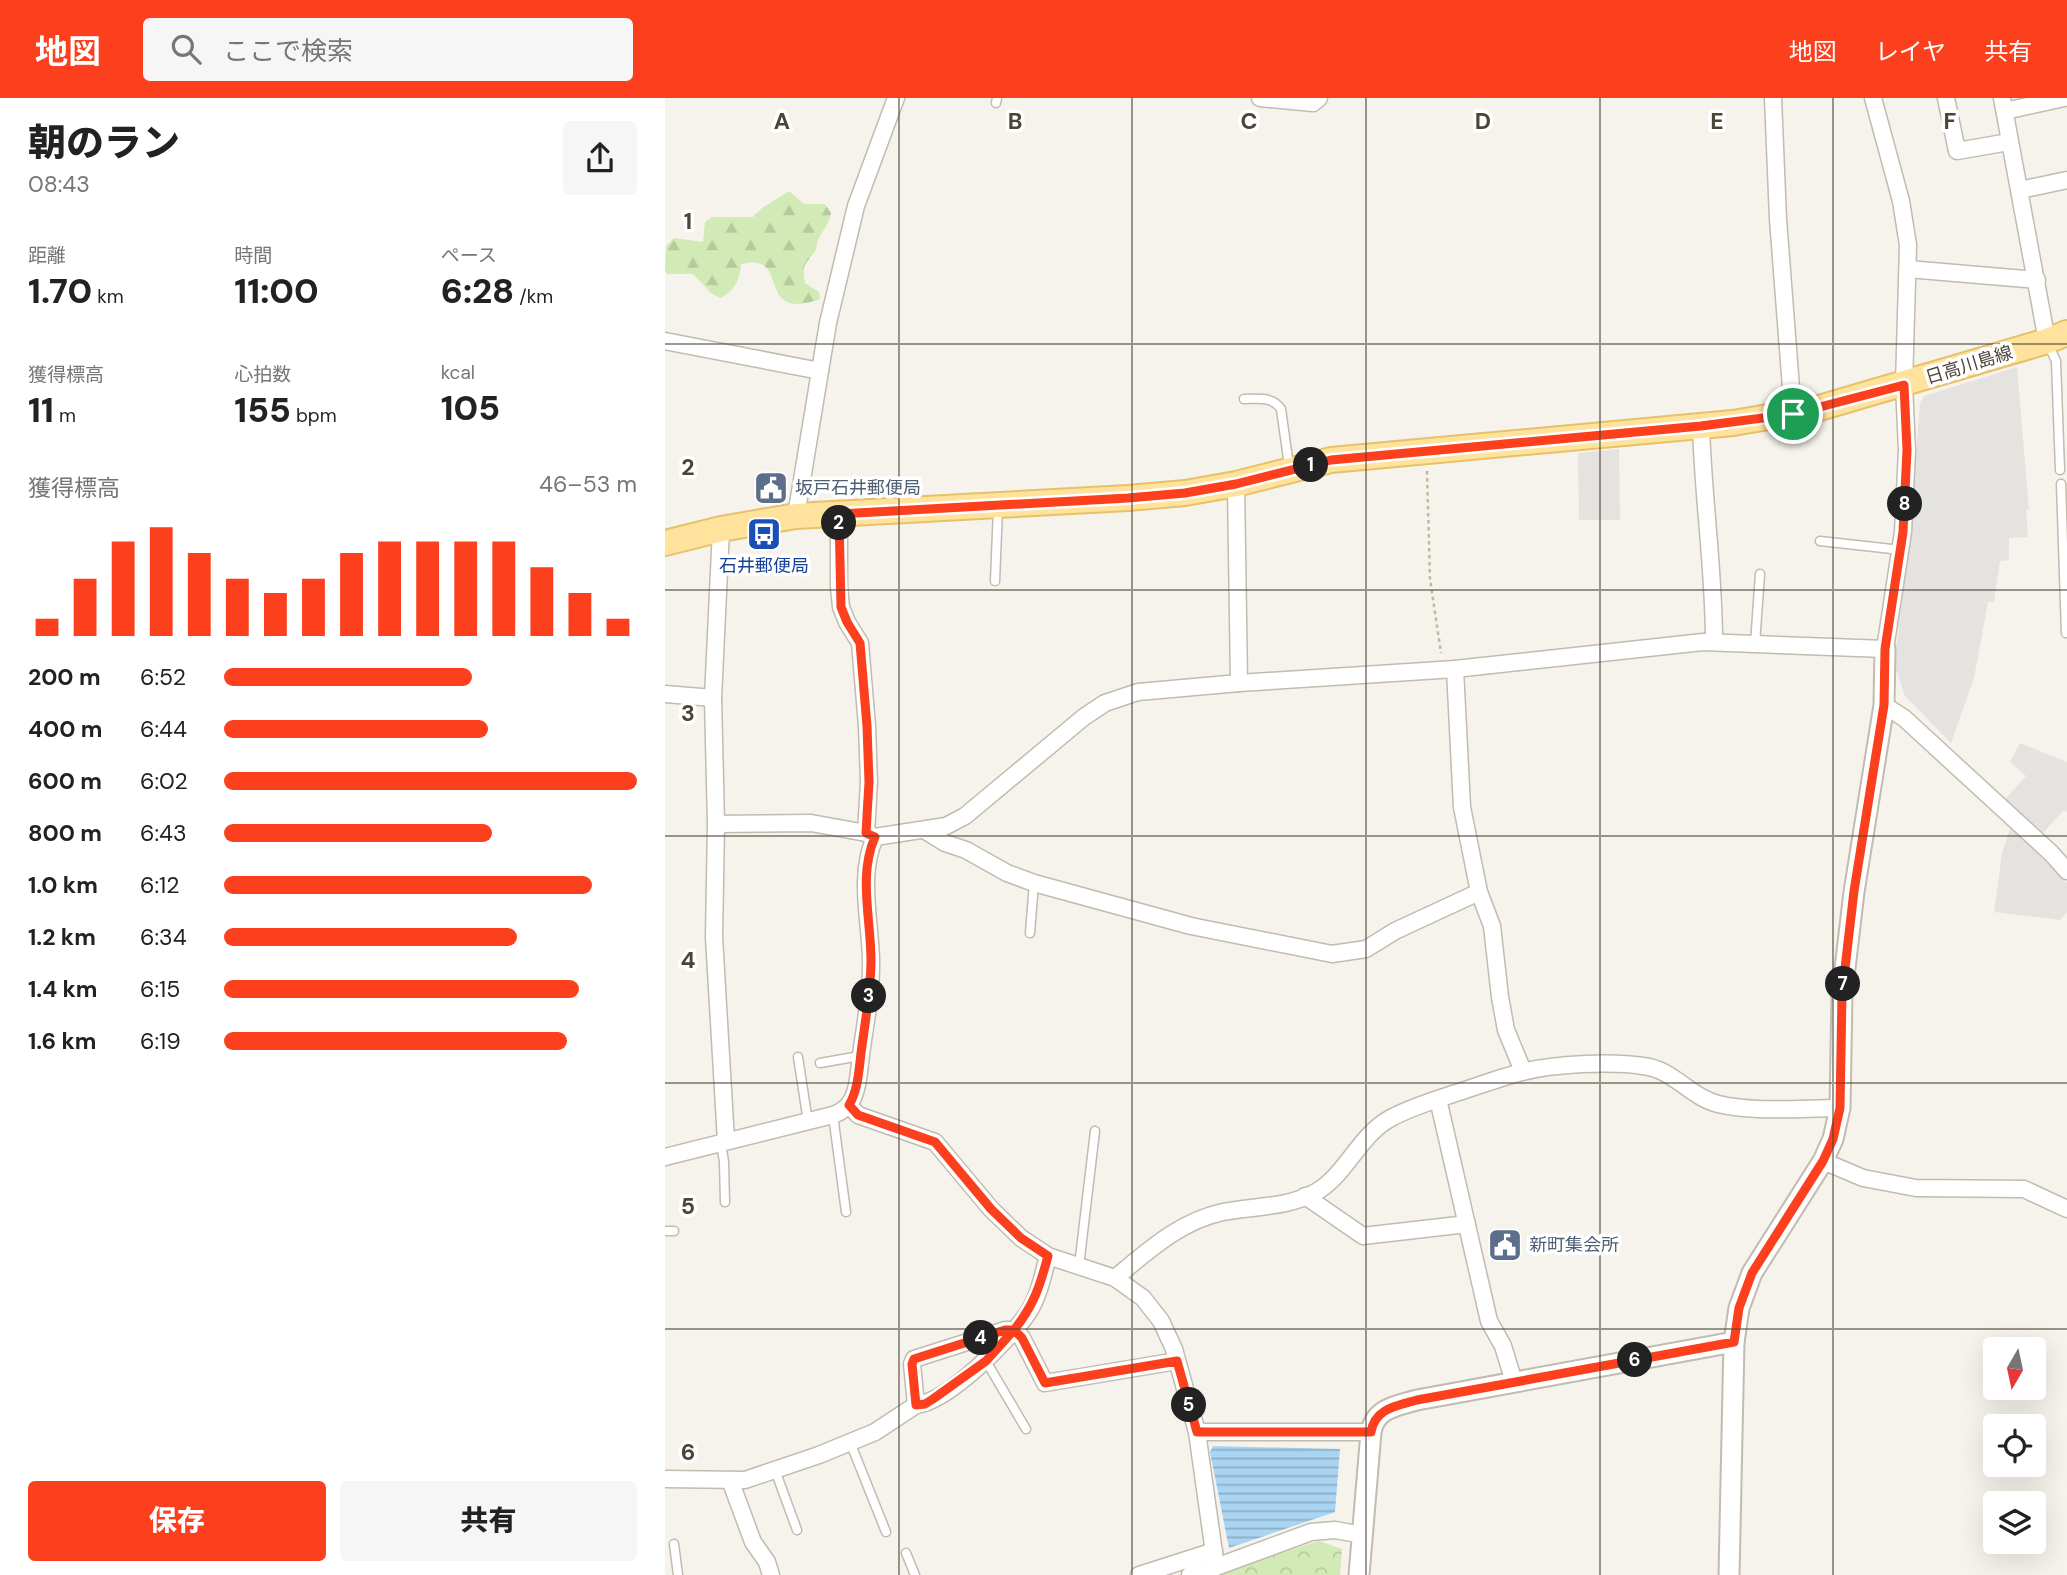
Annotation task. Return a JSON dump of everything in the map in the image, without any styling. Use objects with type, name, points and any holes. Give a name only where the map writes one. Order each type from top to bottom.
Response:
[{"type":"main road","name":"日高川島線","points":[[665,543],[721,529],[796,516],[1185,493],[1236,484],[1331,460],[1701,426],[1793,414],[1904,385],[2057,337]]},
{"type":"street","points":[[796,516],[820,371],[856,206],[896,98]]},
{"type":"street","points":[[1260,98],[1313,103],[1319,98]]},
{"type":"street","points":[[1773,98],[1778,219],[1793,414]]},
{"type":"street","points":[[1729,1575],[1734,1342],[1739,1308],[1752,1273],[1823,1161],[1833,1139],[1840,1108],[1842,994],[1854,891],[1884,705],[1885,649],[1901,550],[1907,450],[1904,385],[1908,245],[1901,201],[1873,98]]},
{"type":"street","points":[[1947,98],[1957,151],[2009,142]]},
{"type":"street","points":[[2057,337],[2037,281],[2003,105],[2064,98]]},
{"type":"street","points":[[2020,190],[2067,180]]},
{"type":"street","points":[[1908,269],[2037,281]]},
{"type":"street","points":[[665,341],[820,371]]},
{"type":"street","points":[[1701,426],[1703,477],[1714,586],[1714,642]]},
{"type":"street","points":[[1236,484],[1239,683]]},
{"type":"street","points":[[665,1157],[834,1115],[849,1105],[854,1097],[871,962],[866,869],[870,835],[869,782],[860,643],[841,607],[839,514]]},
{"type":"street","points":[[721,529],[713,698],[715,937],[724,1142]]},
{"type":"street","points":[[716,824],[811,823],[870,835],[946,826],[965,816],[1084,717],[1105,703],[1139,692],[1449,669],[1714,642],[1885,649]]},
{"type":"street","points":[[1449,669],[1462,807],[1479,892],[1492,926],[1506,1030],[1523,1071]]},
{"type":"street","points":[[665,694],[713,698]]},
{"type":"street","points":[[1884,705],[1904,718],[2051,853],[2067,871]]},
{"type":"street","points":[[925,830],[945,843],[966,850],[1007,873],[1034,883],[1191,926],[1332,954],[1366,949],[1395,931],[1479,892]]},
{"type":"street","points":[[1115,1278],[1173,1232],[1220,1213],[1279,1204],[1305,1196],[1328,1183],[1369,1135],[1390,1118],[1523,1071],[1555,1066],[1645,1066],[1666,1073],[1697,1096],[1718,1104],[1840,1108]]},
{"type":"street","points":[[1438,1099],[1489,1321],[1503,1346],[1514,1382]]},
{"type":"street","points":[[849,1105],[858,1115],[935,1142],[991,1209],[1021,1238],[1048,1256],[1115,1278],[1143,1298],[1161,1321],[1177,1361],[1197,1432],[1215,1559]]},
{"type":"street","points":[[1823,1161],[1863,1178],[1916,1188],[2024,1189],[2067,1209]]},
{"type":"street","points":[[1305,1196],[1363,1236],[1468,1224]]},
{"type":"street","points":[[665,1479],[745,1480],[874,1432],[916,1405],[925,1404],[986,1361],[1029,1312],[1038,1294],[1048,1256]]},
{"type":"street","points":[[916,1405],[912,1364],[914,1359],[1005,1330],[1014,1330],[1022,1338],[1045,1383],[1177,1361]]},
{"type":"street","points":[[1359,1575],[1371,1432],[1379,1413],[1417,1400],[1734,1342]]},
{"type":"street","points":[[1197,1432],[1371,1432]]},
{"type":"street","points":[[730,1480],[753,1542],[767,1562],[771,1575]]},
{"type":"street","points":[[1139,1575],[1215,1559],[1311,1532],[1335,1531],[1363,1535]]},
{"type":"street","points":[[1190,1575],[1215,1559]]},
{"type":"lane","points":[[2057,337],[2060,470]]},
{"type":"lane","points":[[2056,380],[2067,379]]},
{"type":"lane","points":[[1244,399],[1263,399],[1277,403],[1290,470]]},
{"type":"lane","points":[[2061,484],[2067,633]]},
{"type":"lane","points":[[995,581],[998,505]]},
{"type":"lane","points":[[1820,541],[1901,550]]},
{"type":"lane","points":[[1755,644],[1761,574]]},
{"type":"lane","points":[[1030,933],[1034,883]]},
{"type":"lane","points":[[820,1063],[860,1056]]},
{"type":"lane","points":[[798,1057],[808,1122]]},
{"type":"lane","points":[[834,1115],[846,1212]]},
{"type":"lane","points":[[1079,1266],[1095,1131]]},
{"type":"lane","points":[[724,1142],[725,1202]]},
{"type":"lane","points":[[986,1361],[1025,1429]]},
{"type":"lane","points":[[850,1442],[886,1532]]},
{"type":"lane","points":[[775,1469],[797,1530]]},
{"type":"lane","points":[[674,1544],[678,1575]]},
{"type":"lane","points":[[906,1553],[915,1575]]},
{"type":"path","points":[[1426,450],[1430,579],[1449,669]]},
{"type":"green space","points":[[789,191],[804,204],[825,204],[831,213],[815,251],[804,268],[805,283],[819,292],[820,299],[800,304],[787,302],[779,295],[766,267],[757,263],[741,264],[736,284],[721,298],[712,294],[693,274],[667,274],[666,246],[674,238],[703,242],[705,222],[712,217],[753,217]]},
{"type":"green space","points":[[1319,1541],[1342,1549],[1340,1575],[1207,1575]]},
{"type":"shaded area","points":[[2017,367],[2029,510],[2026,510],[2028,537],[2009,538],[2009,560],[2000,561],[1994,602],[1988,602],[1974,678],[1951,743],[1905,696],[1896,670],[1920,404],[1924,396]]},
{"type":"shaded area","points":[[1619,449],[1620,520],[1579,520],[1578,453]]},
{"type":"shaded area","points":[[2020,743],[2067,762],[2067,812],[2064,810],[2043,833],[2005,799],[2026,776],[2010,762]]},
{"type":"shaded area","points":[[2011,826],[2067,883],[2067,912],[2060,920],[1994,912],[2002,853]]},
{"type":"water","points":[[1213,1446],[1340,1449],[1335,1512],[1229,1548],[1210,1452]]},
{"type":"place","name":"坂戸石井郵便局","points":[[771,488]]},
{"type":"place","name":"石井郵便局","points":[[764,534]]},
{"type":"place","name":"新町集会所","points":[[1505,1245]]},
{"type":"route","points":[[1793,414],[1733,423],[1331,460],[1236,484],[1185,493],[839,514],[841,607],[860,643],[869,782],[866,833],[875,837],[868,851],[866,869],[871,962],[868,1001],[857,1081],[854,1097],[849,1105],[858,1115],[935,1142],[991,1209],[1021,1238],[1048,1256],[1038,1294],[1029,1312],[1014,1330],[1005,1330],[914,1359],[912,1364],[916,1405],[925,1404],[955,1385],[986,1361],[1014,1330],[1022,1338],[1045,1383],[1177,1361],[1197,1432],[1371,1432],[1379,1413],[1417,1400],[1734,1342],[1739,1308],[1752,1273],[1823,1161],[1833,1139],[1840,1108],[1842,994],[1854,891],[1884,705],[1885,649],[1903,532],[1907,450],[1904,385],[1793,414]]}]
